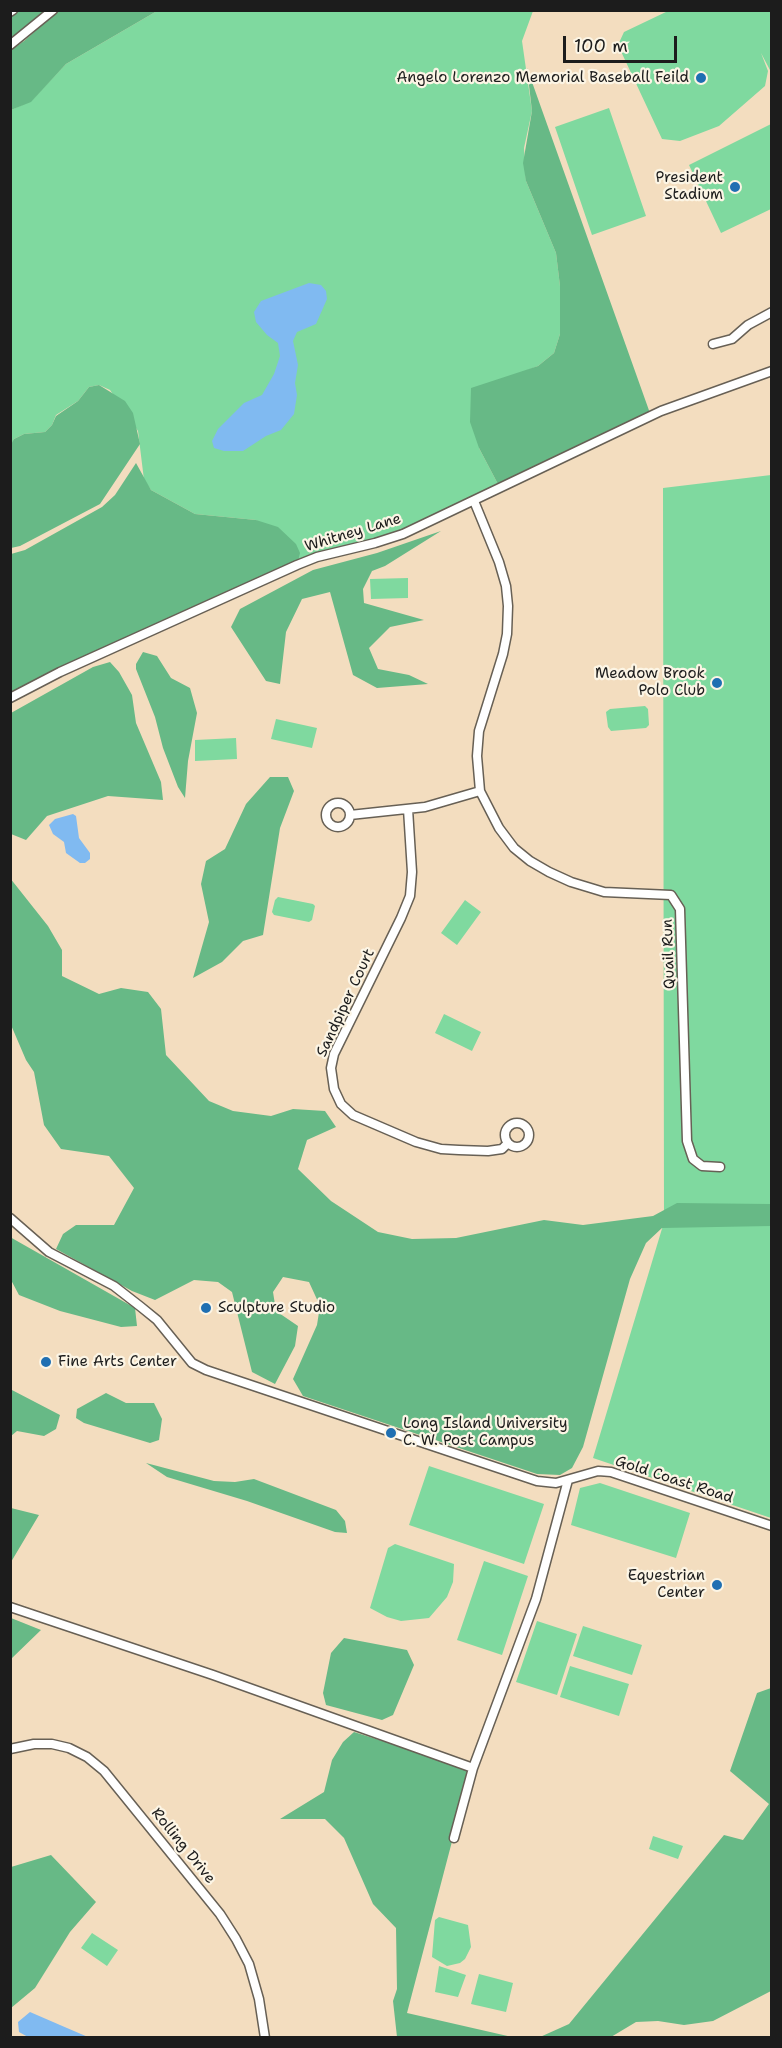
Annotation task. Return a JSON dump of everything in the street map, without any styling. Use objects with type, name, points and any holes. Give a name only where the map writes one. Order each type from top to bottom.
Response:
[{"type":"street","points":[[10,45],[53,10]]},
{"type":"street","points":[[713,344],[732,339],[748,325],[771,312]]},
{"type":"street","name":"Whitney Lane","points":[[10,698],[60,672],[297,565],[317,557],[403,534],[661,411],[771,371]]},
{"type":"street","name":"Quail Run","points":[[474,501],[499,562],[506,586],[508,606],[507,634],[503,654],[479,730],[477,756],[480,791],[499,828],[514,848],[530,861],[571,882],[604,892],[671,895],[680,909],[687,1142],[693,1159],[702,1166],[720,1167]]},
{"type":"street","points":[[350,815],[425,807],[480,791]]},
{"type":"street","name":"Sandpiper Court","points":[[408,809],[412,872],[410,896],[334,1054],[331,1068],[334,1089],[341,1104],[353,1115],[421,1143],[441,1149],[488,1151],[502,1149],[508,1143]]},
{"type":"street","name":"Gold Coast Road","points":[[10,1218],[49,1252],[114,1286],[157,1320],[192,1363],[206,1370],[537,1481],[555,1484],[598,1471],[611,1472],[771,1526]]},
{"type":"street","points":[[454,1838],[473,1768],[536,1599],[568,1480]]},
{"type":"street","points":[[10,1607],[213,1675],[473,1768]]},
{"type":"street","name":"Rolling Drive","points":[[10,1749],[34,1744],[52,1744],[69,1748],[87,1757],[104,1771],[220,1914],[236,1939],[249,1964],[259,1999],[265,2037]]},
{"type":"green space","points":[[17,10],[50,11],[11,42],[11,16]]},
{"type":"green space","points":[[59,10],[157,11],[66,64],[31,102],[11,110],[11,50]]},
{"type":"green space","points":[[157,11],[533,11],[522,41],[532,111],[524,148],[526,181],[556,253],[560,286],[560,334],[554,353],[538,366],[515,375],[479,448],[500,488],[403,534],[297,565],[256,520],[195,514],[151,490],[144,480],[138,431],[110,390],[99,385],[89,387],[78,401],[56,415],[52,425],[45,432],[24,434],[14,439],[11,446],[11,110],[31,101],[66,64]]},
{"type":"green space","name":"Angelo Lorenzo Memorial Baseball Feild","points":[[668,11],[771,11],[771,72],[761,53],[768,71],[765,86],[719,126],[680,141],[662,139],[618,45],[624,32]]},
{"type":"green space","points":[[527,68],[651,416],[500,488],[479,448],[470,422],[471,388],[538,366],[554,353],[560,334],[560,286],[556,253],[526,181],[523,163],[532,111]]},
{"type":"green space","points":[[609,108],[646,216],[592,235],[555,127]]},
{"type":"green space","name":"President Stadium","points":[[771,124],[771,209],[721,233],[689,165]]},
{"type":"green space","points":[[99,385],[125,401],[133,413],[140,444],[100,504],[20,546],[11,548],[10,446],[14,439],[24,434],[45,432],[52,425],[56,416],[78,401],[89,387]]},
{"type":"green space","points":[[136,463],[151,490],[195,514],[256,520],[278,527],[296,544],[300,553],[297,565],[11,698],[11,554],[25,550],[102,507],[115,495]]},
{"type":"green space","name":"Meadow Brook Polo Club","points":[[771,475],[771,1518],[593,1458],[664,1222],[663,488]]},
{"type":"green space","points":[[441,531],[385,566],[372,571],[363,589],[364,603],[424,620],[390,627],[369,648],[378,669],[409,675],[428,684],[377,688],[353,675],[330,592],[302,599],[286,632],[280,684],[266,681],[231,627],[240,609],[313,570],[377,553]]},
{"type":"green space","points":[[408,578],[408,598],[371,599],[370,579]]},
{"type":"green space","points":[[143,652],[157,656],[171,678],[190,688],[197,713],[188,761],[185,798],[178,787],[163,748],[155,717],[136,669],[136,664]]},
{"type":"green space","points":[[110,662],[119,672],[132,695],[136,723],[161,782],[163,800],[108,796],[47,816],[26,840],[11,834],[11,713],[93,667]]},
{"type":"green space","points":[[645,706],[648,709],[649,725],[646,728],[611,731],[608,727],[606,712],[610,709]]},
{"type":"green space","points":[[276,719],[317,728],[312,748],[271,739]]},
{"type":"green space","points":[[236,738],[237,759],[195,761],[195,740]]},
{"type":"green space","points":[[270,777],[288,777],[294,791],[280,828],[263,935],[243,941],[222,962],[193,978],[209,922],[201,884],[206,861],[225,849],[246,804]]},
{"type":"green space","points":[[10,878],[48,926],[62,950],[62,976],[99,994],[121,988],[148,992],[161,1009],[166,1055],[209,1101],[233,1111],[271,1116],[293,1109],[325,1111],[336,1127],[307,1140],[298,1169],[331,1201],[378,1232],[412,1239],[456,1238],[544,1220],[583,1225],[653,1216],[677,1203],[770,1204],[771,1226],[662,1228],[646,1243],[630,1279],[583,1447],[572,1468],[560,1475],[537,1474],[303,1396],[293,1379],[317,1325],[320,1306],[309,1282],[283,1277],[273,1292],[276,1311],[298,1326],[295,1346],[275,1384],[252,1372],[232,1292],[218,1282],[194,1280],[155,1300],[132,1291],[56,1249],[63,1234],[76,1225],[114,1225],[134,1188],[109,1156],[61,1149],[44,1125],[34,1072],[26,1060],[11,1025]]},
{"type":"green space","points":[[278,897],[313,904],[315,906],[312,920],[309,922],[274,915],[272,912]]},
{"type":"green space","points":[[465,900],[481,912],[457,945],[441,933]]},
{"type":"green space","points":[[444,1014],[481,1032],[472,1051],[435,1033]]},
{"type":"green space","points":[[10,1237],[135,1308],[137,1326],[121,1327],[60,1311],[19,1295],[11,1280]]},
{"type":"green space","points":[[10,1389],[60,1415],[56,1429],[44,1436],[17,1431],[11,1436]]},
{"type":"green space","points":[[106,1393],[126,1403],[154,1403],[162,1419],[159,1440],[150,1443],[84,1423],[76,1418],[77,1409]]},
{"type":"green space","points":[[146,1463],[214,1481],[235,1482],[254,1479],[336,1510],[345,1521],[347,1533],[335,1532],[247,1501],[167,1477]]},
{"type":"green space","points":[[429,1466],[544,1504],[524,1564],[409,1525]]},
{"type":"green space","points":[[600,1483],[690,1513],[676,1558],[571,1525],[580,1488]]},
{"type":"green space","points":[[10,1508],[39,1515],[11,1562]]},
{"type":"green space","points":[[395,1544],[454,1564],[453,1582],[447,1597],[429,1618],[401,1621],[370,1608],[388,1548]]},
{"type":"green space","points":[[484,1561],[528,1576],[502,1655],[457,1640]]},
{"type":"green space","points":[[11,1618],[41,1630],[11,1659]]},
{"type":"green space","points":[[537,1621],[577,1634],[557,1695],[516,1682]]},
{"type":"green space","points":[[583,1626],[642,1645],[632,1675],[573,1656]]},
{"type":"green space","points":[[344,1638],[407,1650],[414,1665],[393,1715],[382,1720],[326,1705],[323,1693],[331,1653]]},
{"type":"green space","points":[[570,1666],[629,1684],[619,1716],[560,1697]]},
{"type":"green space","points":[[771,1688],[771,1991],[713,2021],[684,2025],[658,2021],[636,2022],[611,2037],[540,2037],[569,2024],[724,1835],[743,1840],[769,1804],[730,1771],[757,1693]]},
{"type":"green space","points":[[354,1732],[471,1769],[407,2013],[512,2037],[397,2037],[393,2001],[397,1989],[396,1928],[373,1904],[344,1838],[325,1819],[280,1819],[324,1792],[332,1760],[343,1742]]},
{"type":"green space","points":[[653,1836],[683,1846],[678,1859],[649,1849]]},
{"type":"green space","points":[[51,1855],[96,1902],[70,1932],[35,1988],[11,2008],[11,1867]]},
{"type":"green space","points":[[439,1917],[468,1925],[471,1947],[465,1959],[460,1963],[447,1966],[432,1957],[435,1920]]},
{"type":"green space","points":[[92,1933],[118,1950],[107,1966],[81,1948]]},
{"type":"green space","points":[[439,1966],[466,1975],[458,1997],[435,1992]]},
{"type":"green space","points":[[479,1974],[513,1983],[506,2012],[471,2004]]},
{"type":"water","points":[[309,283],[321,285],[326,291],[327,299],[316,324],[297,332],[293,341],[298,365],[294,414],[281,430],[266,436],[243,451],[224,451],[214,448],[212,441],[218,429],[244,403],[262,395],[274,374],[280,356],[278,343],[267,335],[256,322],[254,312],[261,301]]},
{"type":"water","points":[[73,814],[76,816],[79,838],[90,853],[90,859],[85,863],[80,863],[66,853],[64,842],[53,834],[49,825],[55,819]]},
{"type":"water","points":[[30,2012],[88,2037],[28,2037],[19,2032],[18,2022]]},
{"type":"place","name":"Angelo Lorenzo Memorial Baseball Feild","points":[[701,78]]},
{"type":"place","name":"President Stadium","points":[[735,187]]},
{"type":"place","name":"Meadow Brook Polo Club","points":[[717,683]]},
{"type":"place","name":"Sculpture Studio","points":[[206,1308]]},
{"type":"place","name":"Fine Arts Center","points":[[46,1362]]},
{"type":"place","name":"Long Island University C. W. Post Campus","points":[[391,1433]]},
{"type":"place","name":"Equestrian Center","points":[[717,1585]]}]
